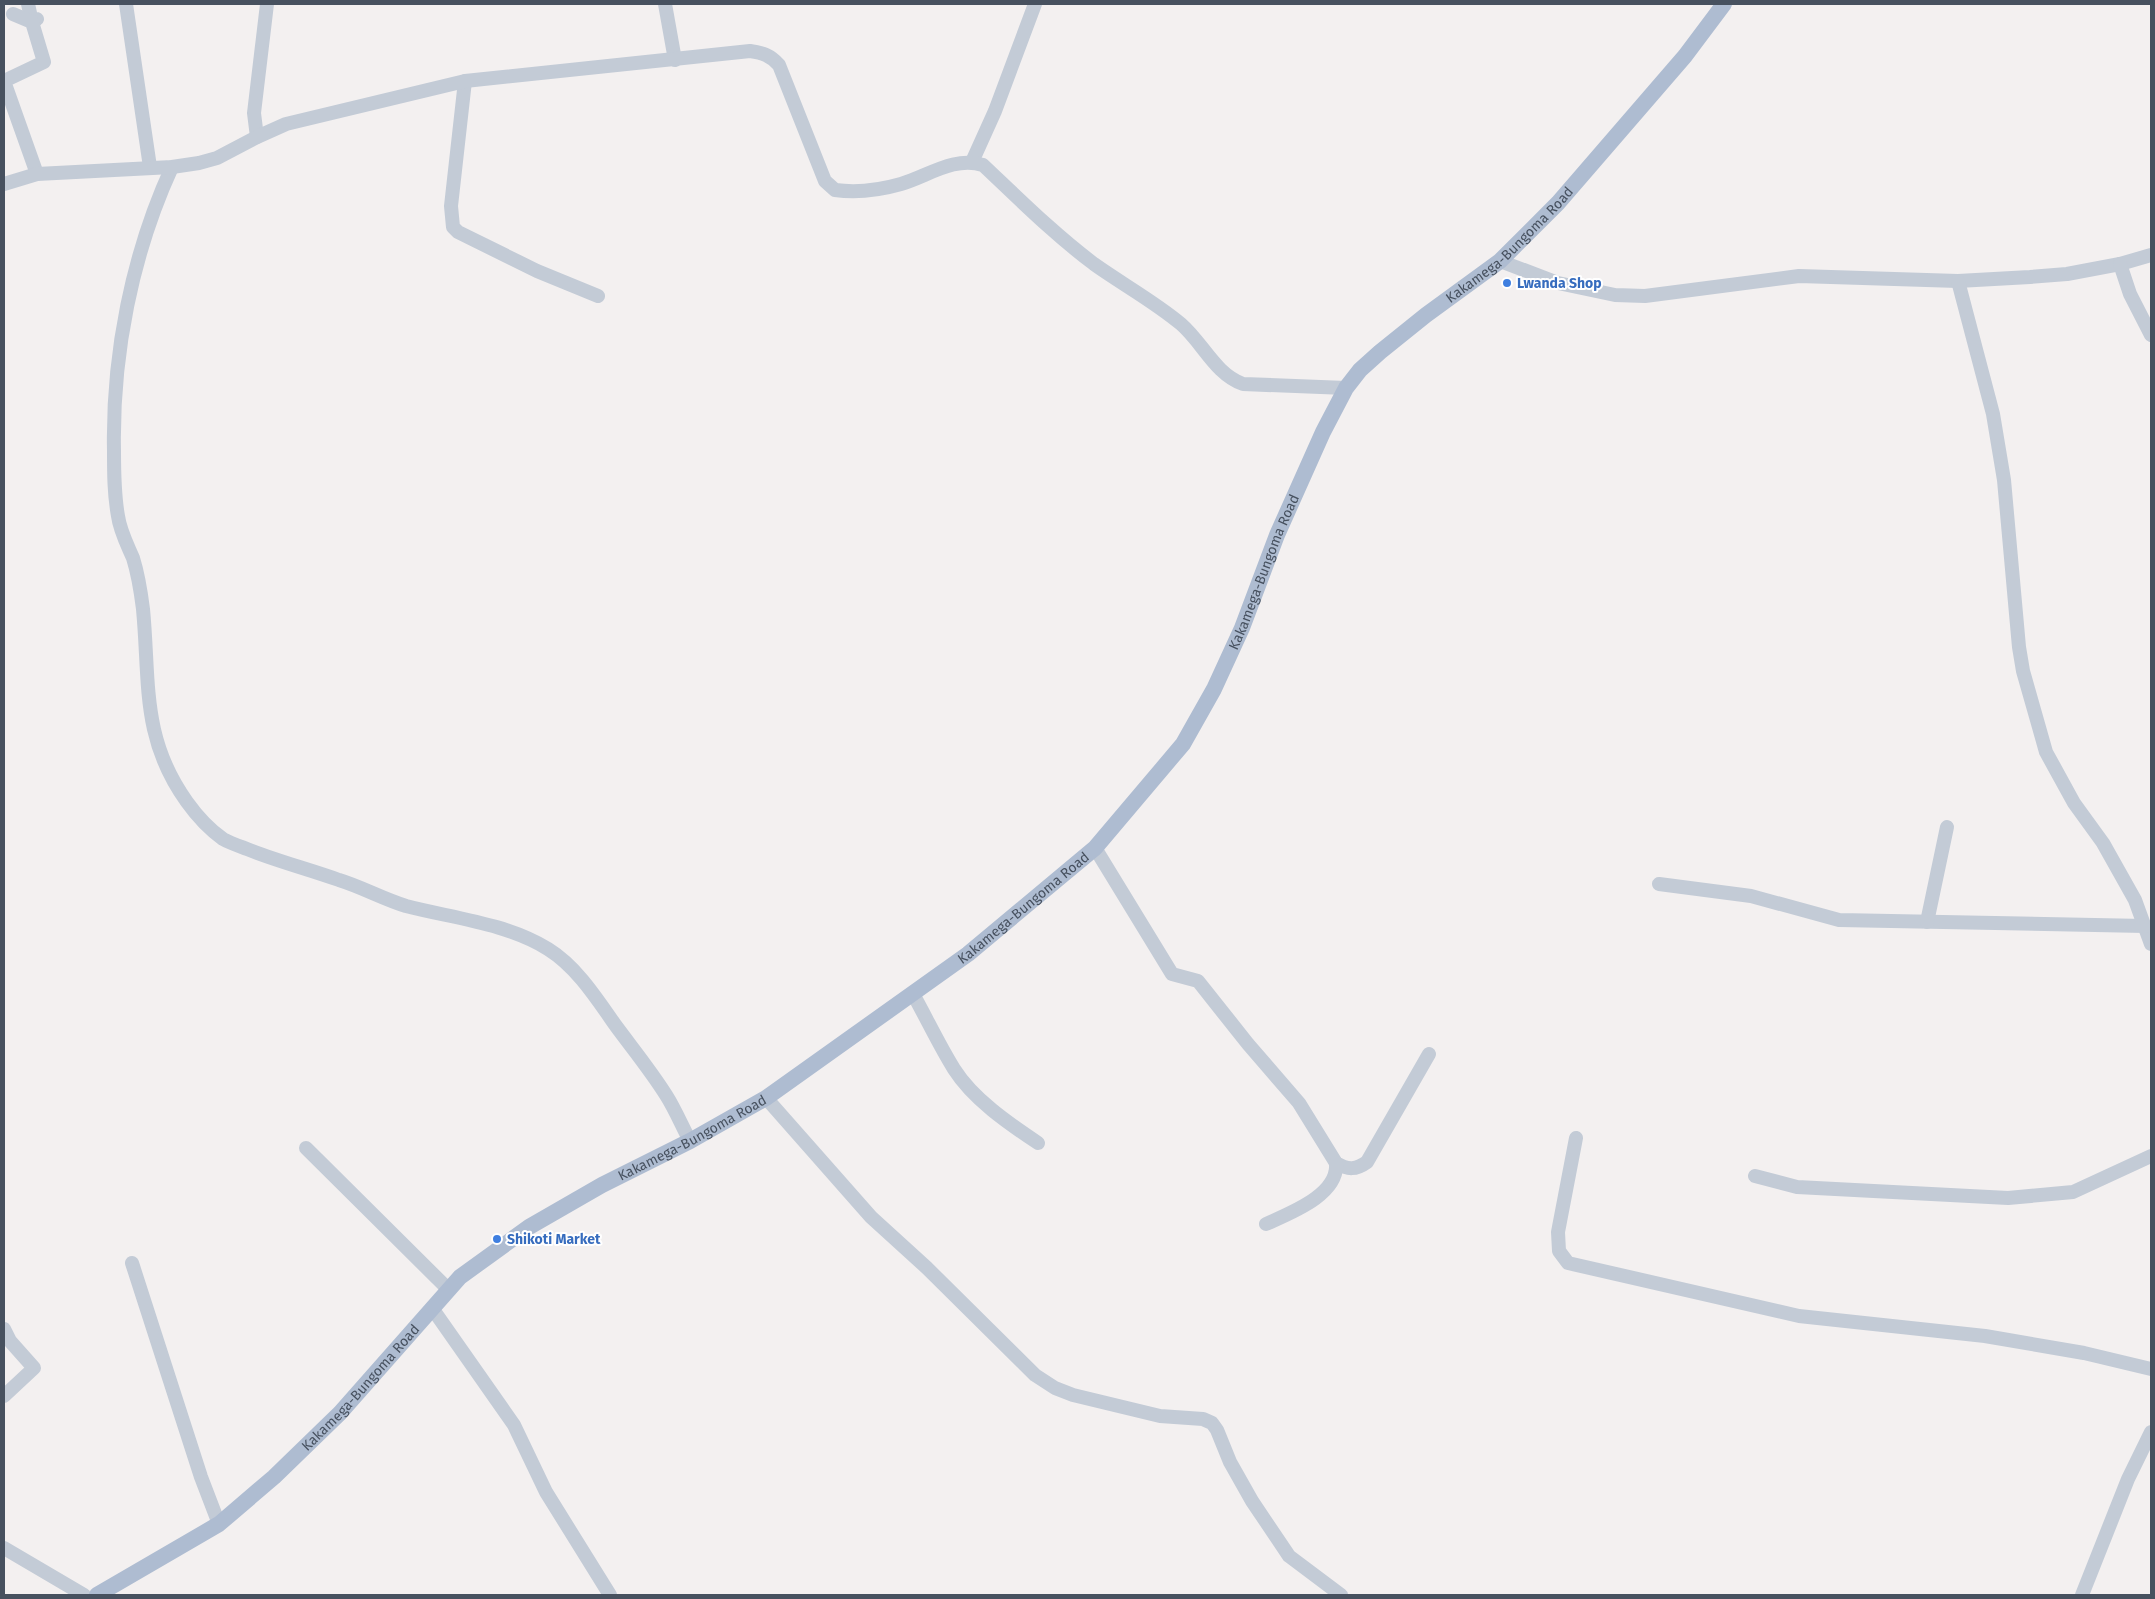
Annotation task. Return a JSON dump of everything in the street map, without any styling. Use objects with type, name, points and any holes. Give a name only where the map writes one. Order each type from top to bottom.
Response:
[{"type":"main road","name":"Kakamega-Bungoma Road","points":[[97,1595],[218,1524],[274,1477],[340,1414],[460,1276],[529,1227],[602,1184],[690,1141],[766,1098],[968,954],[1094,848],[1183,744],[1214,690],[1242,628],[1277,536],[1323,432],[1346,388],[1360,370],[1380,352],[1426,315],[1500,261],[1558,203],[1685,56],[1724,4]]},
{"type":"street","points":[[28,4],[36,20],[44,62],[4,80],[38,174]]},
{"type":"street","points":[[126,4],[150,167]]},
{"type":"street","points":[[257,137],[254,113],[267,4]]},
{"type":"street","points":[[665,4],[675,60]]},
{"type":"street","points":[[972,162],[995,111],[1035,4]]},
{"type":"street","points":[[13,14],[36,20]]},
{"type":"street","points":[[4,184],[38,174],[172,167],[199,163],[217,158],[286,124],[465,81],[507,75],[675,60],[750,51],[772,57],[779,64],[825,181],[835,190],[879,189],[902,184],[961,162],[972,162],[982,165],[1062,238],[1088,259],[1182,324],[1221,371],[1231,379],[1244,384],[1346,388]]},
{"type":"street","points":[[465,81],[451,206],[453,227],[458,232],[537,271],[598,296]]},
{"type":"street","points":[[172,167],[156,203],[134,277],[119,363],[113,413],[114,490],[118,518],[124,540],[133,560],[139,585],[143,608],[148,696],[153,731],[163,762],[177,788],[193,810],[208,827],[225,840],[264,856],[342,881],[402,905],[497,928],[531,940],[551,951],[584,980],[666,1096],[690,1141]]},
{"type":"street","points":[[1500,261],[1558,283],[1615,295],[1645,296],[1799,276],[1958,281],[2067,274],[2120,264],[2151,255]]},
{"type":"street","points":[[2120,264],[2130,294],[2151,335]]},
{"type":"street","points":[[1958,281],[1993,414],[2004,480],[2019,647],[2023,671],[2043,743],[2074,803],[2103,843],[2130,892],[2151,944]]},
{"type":"street","points":[[1927,922],[1947,827]]},
{"type":"street","points":[[1094,848],[1172,974],[1198,981],[1248,1044],[1300,1103],[1336,1163],[1337,1172],[1332,1182],[1316,1198],[1302,1207],[1266,1224]]},
{"type":"street","points":[[1659,884],[1750,896],[1839,920],[2145,926]]},
{"type":"street","points":[[913,994],[954,1070],[970,1089],[1012,1125],[1038,1143]]},
{"type":"street","points":[[1336,1163],[1345,1168],[1359,1168],[1367,1162],[1429,1054]]},
{"type":"street","points":[[766,1098],[871,1217],[927,1268],[1035,1375],[1055,1388],[1073,1395],[1160,1416],[1203,1419],[1212,1423],[1230,1462],[1252,1502],[1289,1556],[1341,1595]]},
{"type":"street","points":[[1576,1138],[1558,1232],[1559,1251],[1568,1263],[1799,1316],[1985,1336],[2084,1352],[2151,1369]]},
{"type":"street","points":[[306,1148],[448,1289]]},
{"type":"street","points":[[1756,1176],[1798,1187],[2008,1198],[2073,1192],[2151,1156]]},
{"type":"street","points":[[132,1263],[218,1524]]},
{"type":"street","points":[[432,1308],[514,1425],[546,1492],[610,1595]]},
{"type":"street","points":[[4,1328],[10,1341],[34,1368],[4,1396]]},
{"type":"street","points":[[2082,1595],[2128,1479],[2151,1432]]},
{"type":"street","points":[[4,1548],[84,1595]]},
{"type":"place","name":"Lwanda Shop","points":[[1507,283]]},
{"type":"place","name":"Shikoti Market","points":[[497,1239]]}]
